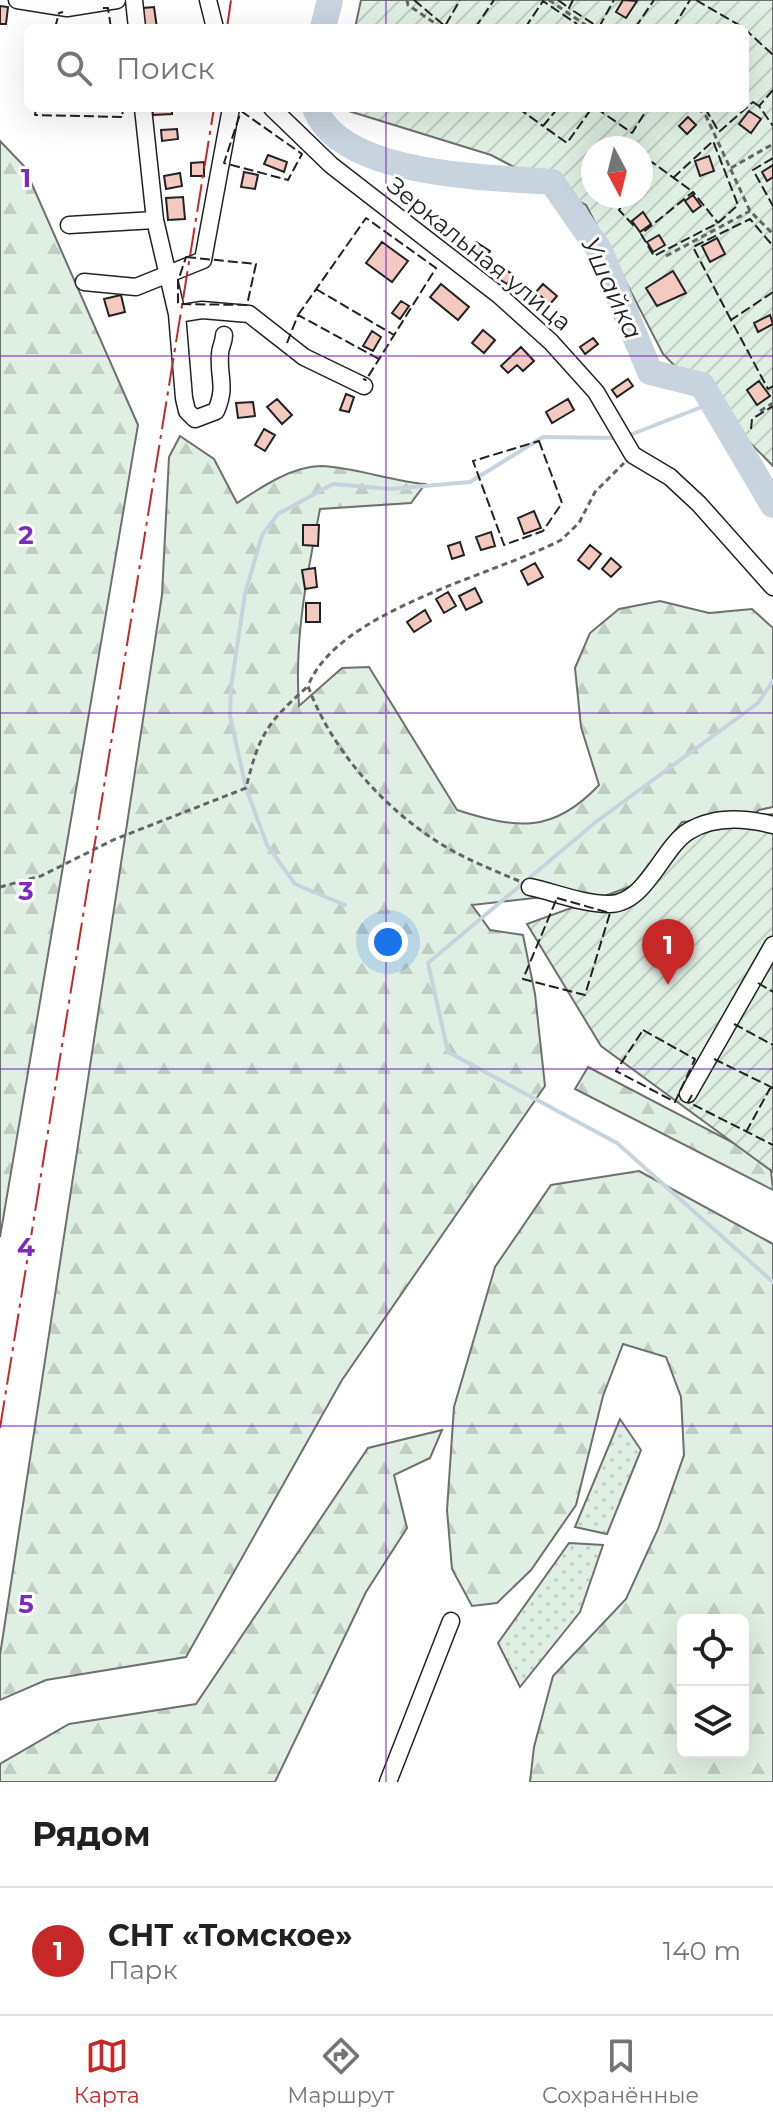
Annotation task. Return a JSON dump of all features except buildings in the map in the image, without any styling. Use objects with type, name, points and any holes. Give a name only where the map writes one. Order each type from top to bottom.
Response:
[{"type":"street","points":[[17,0],[67,8],[117,0]]},
{"type":"street","points":[[134,0],[137,24]]},
{"type":"street","points":[[208,0],[214,24]]},
{"type":"street","points":[[143,112],[155,220],[177,314],[184,398],[187,411],[195,419],[216,411],[220,402],[224,385],[220,353],[224,335]]},
{"type":"street","points":[[84,282],[136,287],[203,260],[230,112]]},
{"type":"street","name":"Зеркальная улица","points":[[276,112],[331,165],[500,296],[551,342],[596,392],[633,455],[670,477],[699,504],[773,587]]},
{"type":"street","points":[[69,225],[155,220]]},
{"type":"street","points":[[177,314],[202,310],[249,314],[304,357],[364,386]]},
{"type":"street","points":[[530,887],[610,905],[628,899],[687,832],[717,821],[741,818],[773,825]]},
{"type":"street","points":[[688,1094],[773,945]]},
{"type":"street","points":[[388,1782],[451,1621]]},
{"type":"path","points":[[407,0],[408,5],[436,24]]},
{"type":"path","points":[[549,0],[584,24]]},
{"type":"path","points":[[702,112],[750,211],[773,234]]},
{"type":"path","points":[[730,168],[773,144]]},
{"type":"path","points":[[666,256],[750,211]]},
{"type":"path","points":[[760,411],[773,403]]},
{"type":"path","points":[[0,887],[41,876],[113,840],[246,788],[258,741],[276,714],[308,686],[316,666],[378,618],[561,540],[579,523],[595,492],[633,455]]},
{"type":"path","points":[[308,686],[340,749],[407,818],[441,844],[530,887]]},
{"type":"green space","points":[[361,0],[773,0],[773,466],[663,354],[588,208],[653,208],[653,136],[581,136],[581,202],[491,155],[352,112],[749,112],[749,24],[356,24]]},
{"type":"green space","points":[[0,141],[24,166],[138,425],[0,1237]]},
{"type":"green space","points":[[180,436],[214,459],[237,503],[277,479],[310,467],[346,469],[425,484],[411,503],[320,509],[300,632],[299,706],[342,668],[369,667],[457,810],[498,821],[533,823],[566,812],[599,785],[581,727],[575,668],[590,633],[619,609],[660,601],[709,613],[752,609],[773,628],[773,807],[759,810],[744,823],[614,899],[569,894],[472,905],[490,930],[523,935],[535,994],[545,1086],[342,1380],[186,1657],[46,1680],[0,1700],[0,1655],[162,595],[169,457]]},
{"type":"green space","points":[[773,814],[773,1172],[601,1046],[527,924],[632,886],[682,822]]},
{"type":"green space","points":[[588,1067],[770,1162],[773,1190],[575,1089]]},
{"type":"green space","points":[[639,1171],[773,1244],[773,1782],[530,1782],[534,1747],[553,1676],[626,1599],[658,1529],[684,1455],[681,1397],[666,1357],[623,1344],[603,1396],[576,1505],[531,1570],[497,1603],[472,1606],[452,1569],[447,1510],[454,1407],[495,1267],[551,1185]]},
{"type":"green space","points":[[620,1419],[641,1450],[607,1534],[575,1527]]},
{"type":"green space","points":[[442,1430],[430,1458],[394,1475],[407,1528],[366,1592],[275,1782],[0,1782],[0,1764],[69,1724],[196,1704],[368,1448]]},
{"type":"green space","points":[[569,1543],[603,1545],[580,1612],[520,1687],[498,1643]]},
{"type":"waterway","name":"Ушайка","points":[[324,24],[330,0]]},
{"type":"waterway","name":"Ушайка","points":[[318,112],[330,131],[354,148],[385,160],[457,175],[552,182],[600,251],[650,372],[702,385],[773,505]]},
{"type":"waterway","points":[[627,436],[712,403]]},
{"type":"waterway","points":[[345,905],[295,884],[267,845],[246,788],[230,716],[231,687],[245,594],[262,535],[278,514],[333,484],[390,489],[470,482],[543,437],[618,438]]},
{"type":"waterway","points":[[773,681],[758,703],[597,821],[428,963],[448,1052],[617,1143],[773,1282]]},
{"type":"fence","points":[[414,0],[443,24]]},
{"type":"fence","points":[[446,24],[460,0]]},
{"type":"fence","points":[[478,24],[494,0]]},
{"type":"fence","points":[[558,0],[569,8]]},
{"type":"fence","points":[[573,0],[569,8],[593,24]]},
{"type":"fence","points":[[601,24],[614,0]]},
{"type":"fence","points":[[638,24],[654,0]]},
{"type":"fence","points":[[675,24],[690,0]]},
{"type":"fence","points":[[696,0],[737,24]]},
{"type":"fence","points":[[528,24],[543,1],[577,24]]},
{"type":"fence","points":[[103,8],[108,8],[110,24]]},
{"type":"fence","points":[[56,24],[59,13],[63,12]]},
{"type":"fence","points":[[749,33],[773,55]]},
{"type":"fence","points":[[773,90],[759,106],[773,126]]},
{"type":"fence","points":[[749,106],[753,102],[759,106]]},
{"type":"fence","points":[[35,112],[35,115],[123,117],[122,112]]},
{"type":"fence","points":[[241,112],[224,163],[288,180],[302,154],[242,112]]},
{"type":"fence","points":[[524,112],[543,126]]},
{"type":"fence","points":[[555,112],[543,126],[567,143],[589,112]]},
{"type":"fence","points":[[602,112],[632,133],[645,112]]},
{"type":"fence","points":[[707,112],[719,132],[742,112]]},
{"type":"fence","points":[[673,178],[713,141],[738,205],[718,223],[654,256],[641,234],[693,192],[718,223]]},
{"type":"fence","points":[[773,158],[753,170],[773,206]]},
{"type":"fence","points":[[653,163],[693,192]]},
{"type":"fence","points":[[620,208],[635,227]]},
{"type":"fence","points":[[298,315],[366,218],[436,268],[366,380],[363,379]]},
{"type":"fence","points":[[731,320],[693,247],[750,219],[773,246]]},
{"type":"fence","points":[[186,257],[256,264],[247,305],[178,304],[178,281],[186,257]]},
{"type":"fence","points":[[316,289],[394,335]]},
{"type":"fence","points":[[773,292],[731,320],[768,389],[773,386]]},
{"type":"fence","points":[[287,343],[298,315],[379,359]]},
{"type":"fence","points":[[751,429],[752,419],[773,406]]},
{"type":"fence","points":[[539,441],[562,503],[543,531],[504,545],[473,461],[539,441]]},
{"type":"fence","points":[[557,898],[610,913],[585,995],[523,979],[557,898]]},
{"type":"fence","points":[[758,983],[773,992]]},
{"type":"fence","points":[[734,1024],[773,1045]]},
{"type":"fence","points":[[643,1030],[695,1059],[675,1102],[616,1071],[643,1030]]},
{"type":"fence","points":[[714,1059],[773,1088]]},
{"type":"fence","points":[[746,1132],[773,1083]]},
{"type":"fence","points":[[692,1095],[688,1102],[773,1145]]},
{"type":"power","points":[[228,24],[231,0]]},
{"type":"power","points":[[0,1428],[213,112]]},
{"type":"place","name":"СНТ «Томское»","points":[[668,985]]}]
